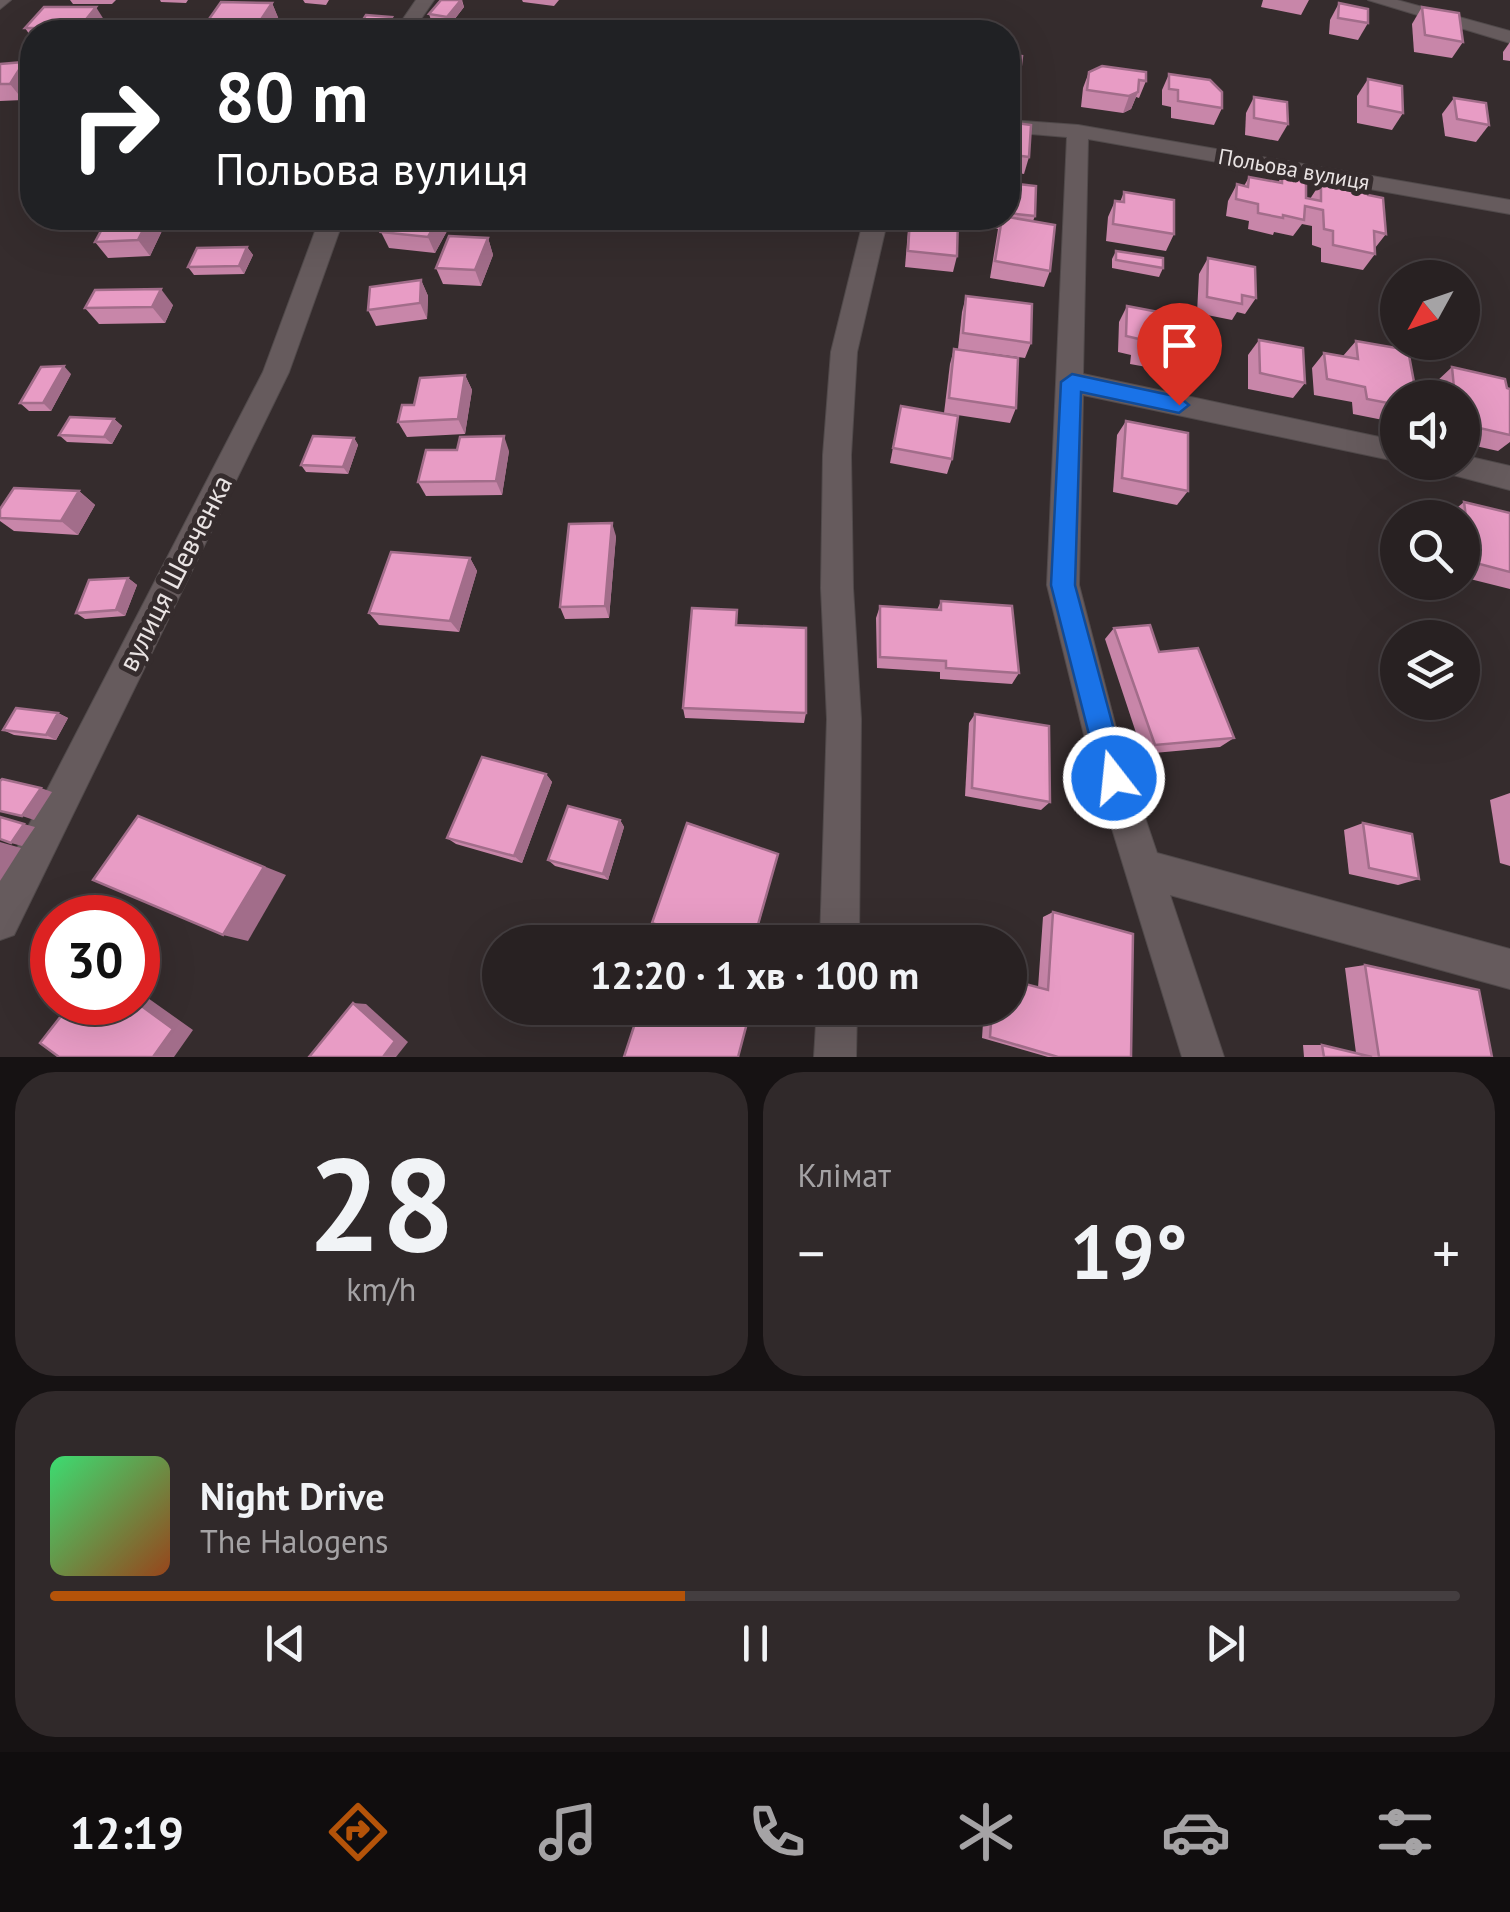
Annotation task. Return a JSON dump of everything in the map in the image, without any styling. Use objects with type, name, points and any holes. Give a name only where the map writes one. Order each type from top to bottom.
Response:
[{"type":"street","points":[[1377,0],[1510,37]]},
{"type":"street","name":"Польова вулиця","points":[[1020,127],[1078,131],[1510,207]]},
{"type":"street","points":[[1078,131],[1063,585],[1104,748],[1203,1057]]},
{"type":"street","name":"вулиця Шевченка","points":[[0,921],[276,372],[328,230]]},
{"type":"street","points":[[839,925],[844,720],[837,588],[837,455],[844,352],[873,230]]},
{"type":"street","points":[[1072,382],[1380,448]]},
{"type":"street","points":[[1480,471],[1510,478]]},
{"type":"street","points":[[1142,868],[1510,969]]},
{"type":"street","points":[[835,1057],[836,1025]]},
{"type":"building","points":[[441,0],[461,0],[447,17],[429,14]]},
{"type":"building","points":[[221,2],[272,3],[261,20],[208,20]]},
{"type":"building","points":[[1339,3],[1368,9],[1368,23],[1338,18]]},
{"type":"building","points":[[44,7],[96,7],[85,20],[32,20]]},
{"type":"building","points":[[1422,7],[1459,13],[1463,42],[1425,35]]},
{"type":"building","points":[[366,15],[392,17],[390,20],[363,20]]},
{"type":"building","points":[[20,62],[10,84],[0,84],[0,64]]},
{"type":"building","points":[[1102,66],[1146,72],[1146,81],[1139,80],[1138,92],[1129,96],[1087,90],[1089,72]]},
{"type":"building","points":[[1169,74],[1210,80],[1222,92],[1222,108],[1178,101],[1178,90],[1169,89]]},
{"type":"building","points":[[1368,79],[1402,86],[1403,113],[1368,106]]},
{"type":"building","points":[[1254,97],[1287,102],[1288,124],[1254,118]]},
{"type":"building","points":[[1454,98],[1486,103],[1489,125],[1457,119]]},
{"type":"building","points":[[1020,124],[1031,125],[1029,157],[1020,156]]},
{"type":"building","points":[[1282,175],[1306,180],[1306,198],[1321,201],[1321,182],[1368,187],[1368,195],[1383,198],[1386,234],[1374,231],[1375,254],[1333,245],[1333,231],[1324,229],[1323,210],[1305,206],[1304,220],[1283,218],[1258,213],[1258,204],[1236,199],[1237,184],[1248,187],[1249,177],[1282,183]]},
{"type":"building","points":[[1020,184],[1036,186],[1035,216],[1020,214]]},
{"type":"building","points":[[1124,192],[1174,200],[1174,234],[1113,224],[1115,201],[1124,202]]},
{"type":"building","points":[[1020,219],[1055,225],[1050,271],[995,261],[1000,230],[1020,230]]},
{"type":"building","points":[[102,230],[143,230],[138,240],[95,242]]},
{"type":"building","points":[[382,230],[432,230],[428,237]]},
{"type":"building","points":[[909,230],[958,230],[957,256],[908,251]]},
{"type":"building","points":[[449,236],[488,238],[475,270],[436,268]]},
{"type":"building","points":[[247,247],[239,266],[188,267],[197,248]]},
{"type":"building","points":[[1116,251],[1163,258],[1163,268],[1116,260]]},
{"type":"building","points":[[1208,258],[1255,267],[1256,298],[1242,295],[1242,304],[1207,297]]},
{"type":"building","points":[[421,280],[420,303],[368,310],[370,287]]},
{"type":"building","points":[[161,289],[152,307],[85,308],[95,290]]},
{"type":"building","points":[[966,296],[1032,304],[1031,343],[963,333]]},
{"type":"building","points":[[1127,306],[1190,318],[1190,358],[1139,348],[1139,339],[1126,336]]},
{"type":"building","points":[[1259,340],[1303,348],[1305,383],[1260,373]]},
{"type":"building","points":[[1356,341],[1380,345],[1380,360],[1410,360],[1414,380],[1380,380],[1380,402],[1367,399],[1365,387],[1327,379],[1324,353],[1358,359]]},
{"type":"building","points":[[954,349],[1018,358],[1016,408],[949,398]]},
{"type":"building","points":[[64,366],[43,403],[20,403],[41,367]]},
{"type":"building","points":[[1452,367],[1505,379],[1510,389],[1510,435],[1480,428],[1480,380],[1453,380]]},
{"type":"building","points":[[465,375],[458,419],[398,422],[402,405],[414,405],[420,378]]},
{"type":"building","points":[[901,406],[958,416],[952,459],[893,448]]},
{"type":"building","points":[[70,417],[114,419],[104,437],[59,435]]},
{"type":"building","points":[[1126,421],[1188,433],[1188,491],[1122,478]]},
{"type":"building","points":[[313,436],[354,438],[343,467],[301,465]]},
{"type":"building","points":[[504,436],[496,481],[418,482],[426,450],[457,450],[460,437]]},
{"type":"building","points":[[14,488],[79,491],[61,521],[0,518],[0,509]]},
{"type":"building","points":[[1480,506],[1510,513],[1510,572],[1480,564]]},
{"type":"building","points":[[612,523],[605,606],[560,607],[569,524]]},
{"type":"building","points":[[391,552],[470,558],[450,621],[369,613]]},
{"type":"building","points":[[128,578],[116,610],[76,613],[89,580]]},
{"type":"building","points":[[941,601],[1012,606],[1019,673],[946,668],[946,661],[880,657],[880,606],[941,610]]},
{"type":"building","points":[[692,608],[737,610],[736,625],[806,628],[806,713],[683,708]]},
{"type":"building","points":[[1150,625],[1159,652],[1198,648],[1234,738],[1155,745],[1114,628]]},
{"type":"building","points":[[16,708],[58,713],[46,735],[3,730]]},
{"type":"building","points":[[975,714],[1049,726],[1050,802],[972,788]]},
{"type":"building","points":[[482,757],[546,774],[514,856],[447,838]]},
{"type":"building","points":[[2,779],[41,788],[22,816],[0,811]]},
{"type":"building","points":[[568,806],[620,820],[603,874],[548,860]]},
{"type":"building","points":[[138,816],[264,867],[223,935],[160,908],[160,895],[128,895],[93,880]]},
{"type":"building","points":[[0,817],[24,824],[11,843],[0,839]]},
{"type":"building","points":[[687,823],[778,854],[758,925],[652,923]]},
{"type":"building","points":[[1363,823],[1412,834],[1419,879],[1369,868]]},
{"type":"building","points":[[1053,912],[1133,934],[1131,1057],[1058,1057],[990,1037],[991,1025],[1027,1025],[1027,984],[1048,990]]},
{"type":"building","points":[[1365,965],[1479,990],[1492,1057],[1379,1057]]},
{"type":"building","points":[[353,1003],[395,1041],[383,1057],[309,1057]]},
{"type":"building","points":[[160,1020],[173,1029],[153,1057],[59,1057],[40,1043],[54,1025],[160,1025]]},
{"type":"building","points":[[634,1025],[746,1025],[738,1057],[624,1057]]},
{"type":"building","points":[[1322,1045],[1372,1057],[1324,1057]]},
{"type":"route","points":[[1114,778],[1063,585],[1072,382],[1179,405]]}]
